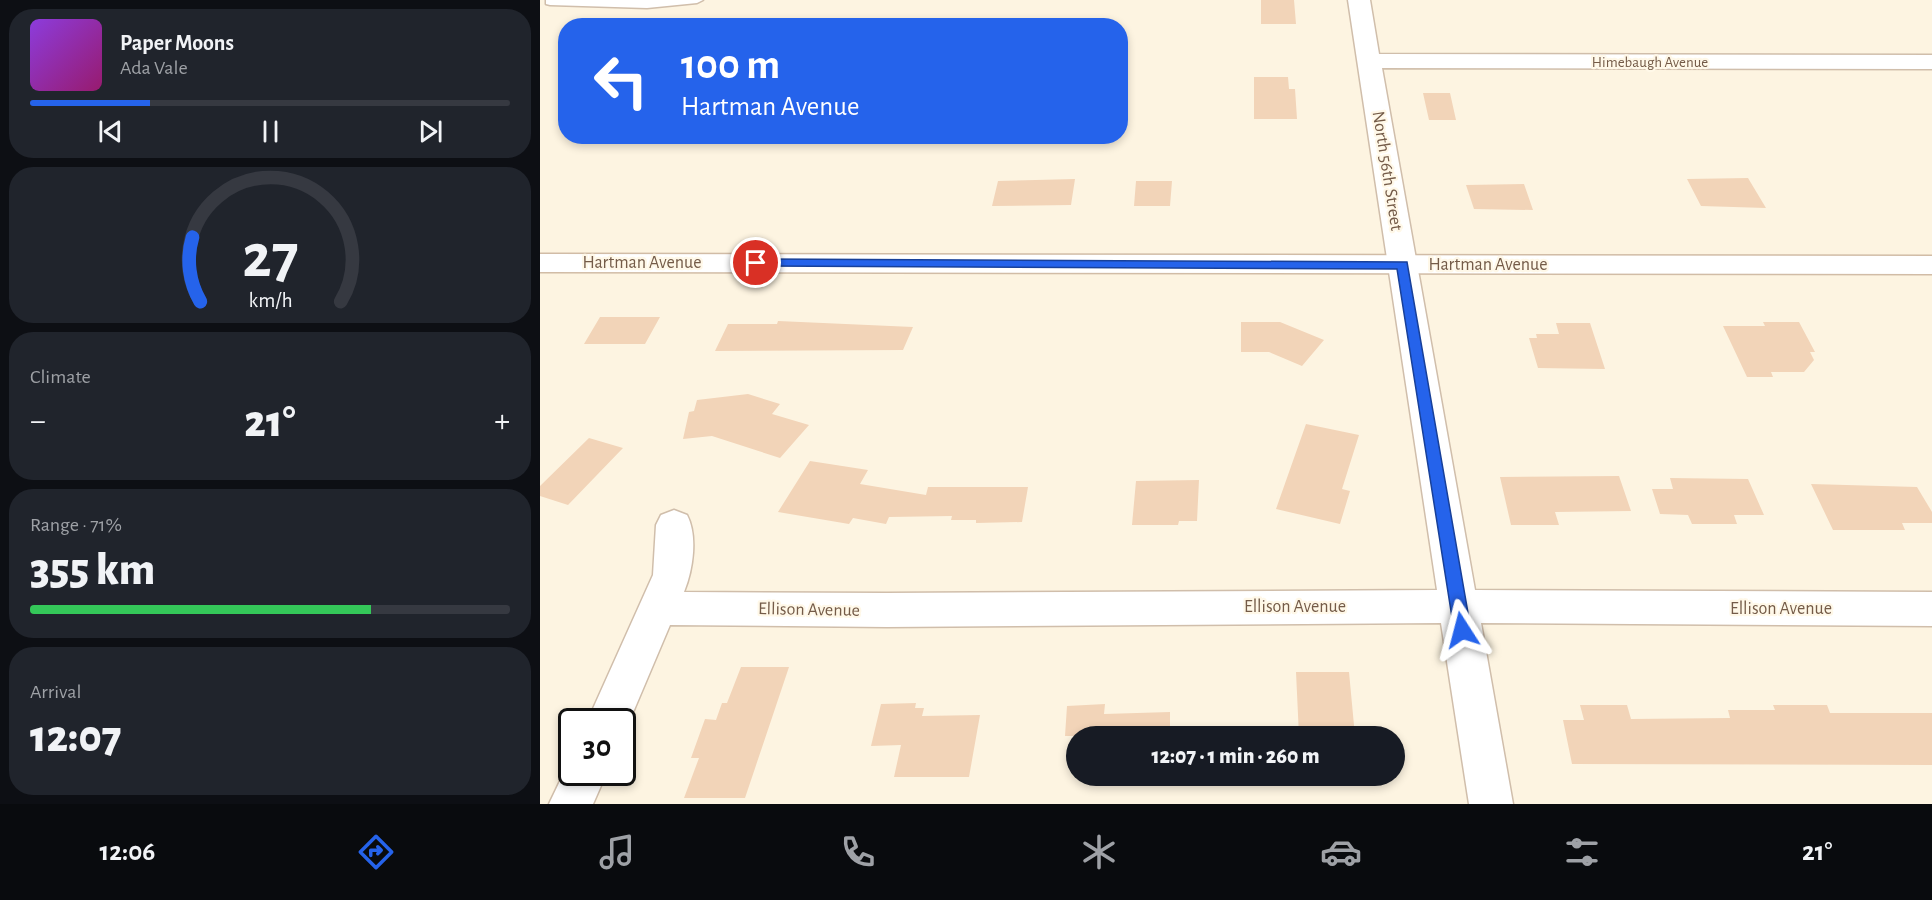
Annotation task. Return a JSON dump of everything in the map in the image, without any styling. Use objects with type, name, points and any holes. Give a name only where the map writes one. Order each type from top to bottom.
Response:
[{"type":"street","name":"North 56th Street","points":[[1359,0],[1491,804]]},
{"type":"street","name":"Himebaugh Avenue","points":[[1369,61],[1932,62]]},
{"type":"street","name":"Hartman Avenue","points":[[540,263],[1932,265]]},
{"type":"street","points":[[614,708],[672,575],[674,525]]},
{"type":"street","name":"Ellison Avenue","points":[[658,608],[887,610],[1932,609]]},
{"type":"street","points":[[571,804],[579,786]]},
{"type":"lane","points":[[548,4],[647,5],[697,0]]},
{"type":"building","points":[[1261,0],[1294,0],[1296,24],[1261,24]]},
{"type":"building","points":[[1254,77],[1288,77],[1289,89],[1295,89],[1297,119],[1254,119]]},
{"type":"building","points":[[1423,93],[1450,93],[1456,120],[1429,120]]},
{"type":"building","points":[[1748,178],[1766,208],[1701,206],[1687,179]]},
{"type":"building","points":[[1075,179],[1071,205],[992,206],[998,181]]},
{"type":"building","points":[[1136,181],[1172,181],[1170,206],[1134,206]]},
{"type":"building","points":[[1524,184],[1533,210],[1474,209],[1466,185]]},
{"type":"building","points":[[600,317],[660,317],[645,344],[584,344]]},
{"type":"building","points":[[778,321],[913,327],[903,350],[715,351],[728,324],[777,324]]},
{"type":"building","points":[[1241,322],[1280,322],[1324,340],[1302,366],[1269,352],[1241,352]]},
{"type":"building","points":[[1763,322],[1799,322],[1815,352],[1810,352],[1814,360],[1804,372],[1771,372],[1773,377],[1747,377],[1723,326],[1765,326]]},
{"type":"building","points":[[1556,323],[1590,323],[1605,369],[1538,368],[1529,338],[1537,338],[1536,334],[1559,334]]},
{"type":"building","points":[[748,394],[780,404],[772,414],[809,425],[780,458],[712,436],[683,439],[689,412],[694,411],[697,400]]},
{"type":"building","points":[[1306,424],[1359,435],[1342,489],[1350,491],[1340,524],[1276,509]]},
{"type":"building","points":[[589,438],[623,448],[568,505],[540,496],[540,486]]},
{"type":"building","points":[[810,461],[868,470],[860,484],[926,495],[928,487],[1028,487],[1022,522],[976,523],[976,520],[951,520],[952,516],[889,517],[886,524],[853,518],[849,524],[778,512]]},
{"type":"building","points":[[1619,476],[1631,511],[1555,512],[1559,525],[1511,525],[1500,477]]},
{"type":"building","points":[[1670,478],[1748,479],[1764,515],[1734,515],[1737,524],[1692,524],[1688,515],[1660,514],[1652,489],[1673,489]]},
{"type":"building","points":[[1199,480],[1197,521],[1179,521],[1178,525],[1132,525],[1136,481]]},
{"type":"building","points":[[1811,484],[1917,487],[1932,512],[1932,523],[1902,523],[1905,530],[1833,530]]},
{"type":"building","points":[[741,667],[789,667],[745,798],[684,798],[699,758],[691,758],[705,719],[716,720],[722,703],[727,703]]},
{"type":"building","points":[[1296,672],[1349,672],[1354,726],[1299,726]]},
{"type":"building","points":[[916,703],[915,708],[924,708],[922,716],[980,715],[969,777],[894,777],[901,745],[871,746],[881,704]]},
{"type":"building","points":[[1105,704],[1104,714],[1170,712],[1170,726],[1066,726],[1065,736],[1067,706]]},
{"type":"building","points":[[1580,705],[1627,705],[1631,719],[1730,718],[1728,710],[1775,710],[1773,705],[1827,705],[1830,713],[1932,713],[1932,765],[1572,764],[1563,720],[1584,720]]},
{"type":"route","points":[[756,263],[1403,265],[1462,630]]}]
